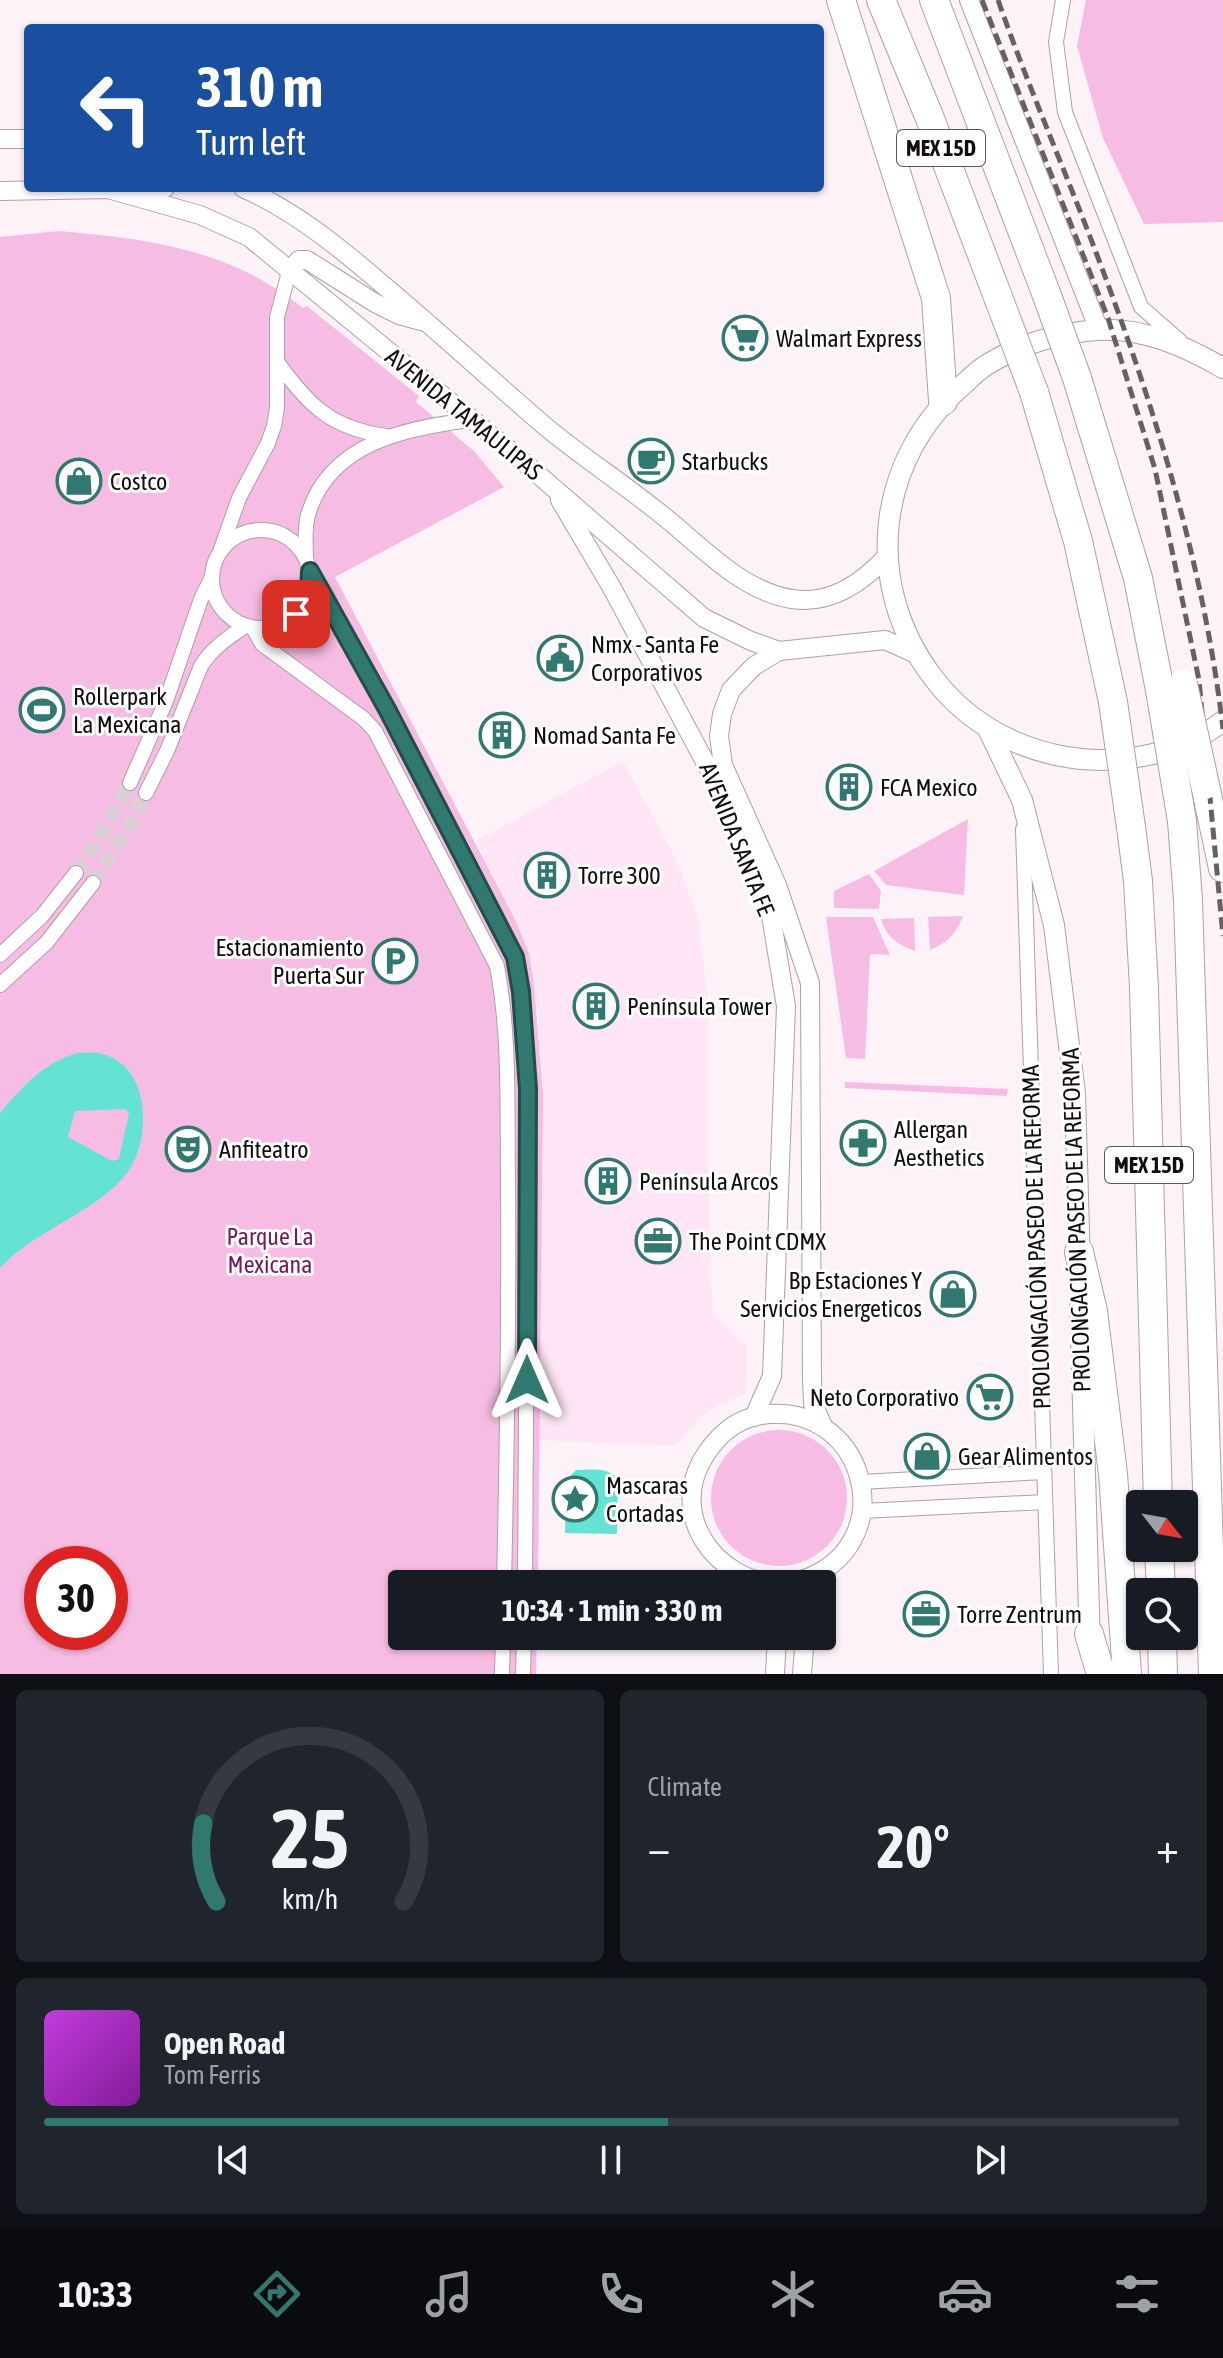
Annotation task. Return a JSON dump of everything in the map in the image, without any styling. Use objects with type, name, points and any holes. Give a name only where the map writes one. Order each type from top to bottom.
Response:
[{"type":"highway","points":[[841,0],[936,298],[943,401]]},
{"type":"highway","name":"MEX 15D","points":[[881,0],[1034,392],[1078,541],[1113,702],[1138,881],[1144,988],[1158,1490]]},
{"type":"highway","name":"MEX 15D","points":[[934,0],[1077,378],[1172,687],[1189,932],[1213,1674]]},
{"type":"highway","points":[[1172,687],[1205,785],[1223,868]]},
{"type":"highway","points":[[1079,1252],[1093,1311],[1113,1474],[1127,1674]]},
{"type":"highway","points":[[1089,1634],[1101,1674]]},
{"type":"highway","points":[[1162,1650],[1163,1674]]},
{"type":"main road","points":[[1223,368],[1189,349],[1144,334],[1099,330],[1039,340],[987,364],[943,401],[918,435],[899,473],[889,514],[887,556],[891,593],[914,653],[947,696],[988,729],[1031,750],[1078,760],[1125,759],[1172,749],[1223,721]]},
{"type":"main road","name":"PROLONGACIÓN PASEO DE LA REFORMA","points":[[988,729],[1022,800],[1054,925],[1068,1025],[1075,1093],[1091,1674]]},
{"type":"street","points":[[969,0],[1099,330]]},
{"type":"street","points":[[1063,0],[1056,42],[1065,112],[1141,307],[1189,349]]},
{"type":"street","points":[[0,139],[24,139]]},
{"type":"street","name":"AVENIDA TAMAULIPAS","points":[[0,191],[24,191]]},
{"type":"street","name":"AVENIDA TAMAULIPAS","points":[[119,192],[200,215],[249,237],[553,488],[704,618],[779,651],[885,640],[914,653]]},
{"type":"street","name":"AVENIDA TAMAULIPAS","points":[[252,192],[317,231],[428,322],[546,426],[744,581],[793,600],[816,599],[846,591],[868,577],[887,556]]},
{"type":"street","points":[[130,783],[166,701],[226,529],[274,426],[277,317],[289,272],[299,260],[307,260],[375,303],[399,315],[428,322]]},
{"type":"street","points":[[278,362],[305,399],[329,418],[356,430],[386,436]]},
{"type":"street","points":[[211,578],[220,607],[231,619],[249,627],[268,628],[283,623],[296,614],[305,602],[310,587],[307,518],[315,496],[341,464],[386,436],[470,420]]},
{"type":"street","name":"AVENIDA SANTA FE","points":[[553,488],[612,588],[719,788],[769,904],[786,1006],[772,1376],[754,1417]]},
{"type":"street","points":[[220,551],[240,534],[266,530],[290,539],[308,565],[388,711],[515,957],[521,992],[528,1089],[525,1570]]},
{"type":"street","points":[[146,793],[167,751],[201,666],[215,648],[249,627]]},
{"type":"street","points":[[249,627],[262,644],[364,719],[375,731],[497,966],[506,1061],[509,1291],[504,1570]]},
{"type":"street","name":"AVENIDA SANTA FE","points":[[779,651],[754,666],[731,690],[722,714],[719,736],[723,765],[777,885],[810,983],[812,1381],[813,1404],[823,1426]]},
{"type":"street","name":"PROLONGACIÓN PASEO DE LA REFORMA","points":[[1022,800],[1051,1674]]},
{"type":"street","points":[[0,955],[42,916],[76,873]]},
{"type":"street","points":[[0,985],[47,942],[93,883]]},
{"type":"street","points":[[509,1291],[526,1291]]},
{"type":"street","points":[[731,1570],[707,1548],[696,1524],[692,1497],[697,1470],[710,1447],[729,1428],[754,1417],[777,1413],[801,1416],[823,1426],[849,1452],[861,1482],[862,1511],[855,1533],[844,1552],[824,1570]]},
{"type":"street","points":[[861,1482],[1044,1472]]},
{"type":"street","points":[[862,1511],[1045,1502]]},
{"type":"street","points":[[502,1674],[503,1650]]},
{"type":"street","points":[[523,1674],[524,1650]]},
{"type":"street","points":[[775,1674],[776,1650]]},
{"type":"street","points":[[802,1674],[804,1650]]},
{"type":"shaded area","points":[[623,761],[676,859],[699,921],[709,1016],[712,1312],[747,1347],[746,1393],[716,1406],[699,1418],[676,1446],[539,1440],[543,1094],[539,1024],[534,984],[514,917],[476,841]]},
{"type":"shaded area","points":[[97,1053],[115,1059],[128,1070],[142,1103],[141,1141],[127,1173],[114,1187],[31,1242],[0,1268],[0,1113],[34,1077],[65,1057]],"holes":[[[125,1109],[129,1113],[119,1159],[112,1161],[68,1137],[75,1111]]]},
{"type":"shaded area","points":[[576,1470],[605,1471],[615,1476],[618,1481],[617,1534],[565,1533],[566,1480]]},
{"type":"green space","points":[[1086,0],[1223,0],[1223,222],[1144,224],[1103,138],[1077,46]]},
{"type":"green space","name":"Parque La Mexicana","points":[[59,231],[125,238],[187,250],[247,272],[303,308],[307,306],[419,396],[416,402],[475,452],[504,487],[335,577],[514,917],[529,953],[543,1094],[538,1570],[388,1570],[388,1650],[537,1650],[536,1674],[0,1674],[0,237]]},
{"type":"green space","points":[[968,819],[964,895],[886,885],[874,871]]},
{"type":"green space","points":[[869,874],[881,891],[879,909],[834,908],[834,891]]},
{"type":"green space","points":[[963,916],[950,937],[930,950],[928,917]]},
{"type":"green space","points":[[826,917],[873,917],[890,955],[870,954],[865,1059],[846,1058]]},
{"type":"green space","points":[[914,918],[915,951],[894,940],[881,919]]},
{"type":"green space","points":[[845,1082],[1008,1089],[1007,1096],[845,1088]]},
{"type":"green space","points":[[779,1430],[805,1435],[827,1450],[842,1472],[847,1498],[842,1524],[827,1546],[805,1561],[779,1566],[753,1561],[731,1546],[716,1524],[711,1498],[716,1472],[731,1450],[753,1435]]},
{"type":"tunnel","points":[[76,873],[130,783]]},
{"type":"tunnel","points":[[93,883],[130,825],[146,793]]},
{"type":"railway","points":[[982,0],[1108,318],[1155,469],[1199,680],[1223,936]]},
{"type":"railway","points":[[998,0],[1097,255],[1157,429],[1190,548],[1215,668],[1223,729]]},
{"type":"place","name":"Walmart Express","points":[[745,338]]},
{"type":"place","name":"Starbucks","points":[[651,461]]},
{"type":"place","name":"Costco","points":[[79,481]]},
{"type":"place","name":"Nmx - Santa Fe Corporativos","points":[[560,658]]},
{"type":"place","name":"Rollerpark La Mexicana","points":[[42,710]]},
{"type":"place","name":"Nomad Santa Fe","points":[[502,735]]},
{"type":"place","name":"FCA Mexico","points":[[849,787]]},
{"type":"place","name":"Torre 300","points":[[547,875]]},
{"type":"place","name":"Estacionamiento Puerta Sur","points":[[395,961]]},
{"type":"place","name":"Península Tower","points":[[596,1006]]},
{"type":"place","name":"Allergan Aesthetics","points":[[863,1143]]},
{"type":"place","name":"Anfiteatro","points":[[188,1149]]},
{"type":"place","name":"Península Arcos","points":[[608,1181]]},
{"type":"place","name":"The Point CDMX","points":[[658,1241]]},
{"type":"place","name":"Bp Estaciones Y Servicios Energeticos","points":[[953,1294]]},
{"type":"place","name":"Neto Corporativo","points":[[990,1397]]},
{"type":"place","name":"Gear Alimentos","points":[[927,1456]]},
{"type":"place","name":"Mascaras Cortadas","points":[[575,1499]]},
{"type":"place","name":"Torre Zentrum","points":[[926,1614]]},
{"type":"route","points":[[296,614],[305,602],[310,587],[310,571],[388,711],[515,957],[521,992],[528,1089],[527,1380]]}]
